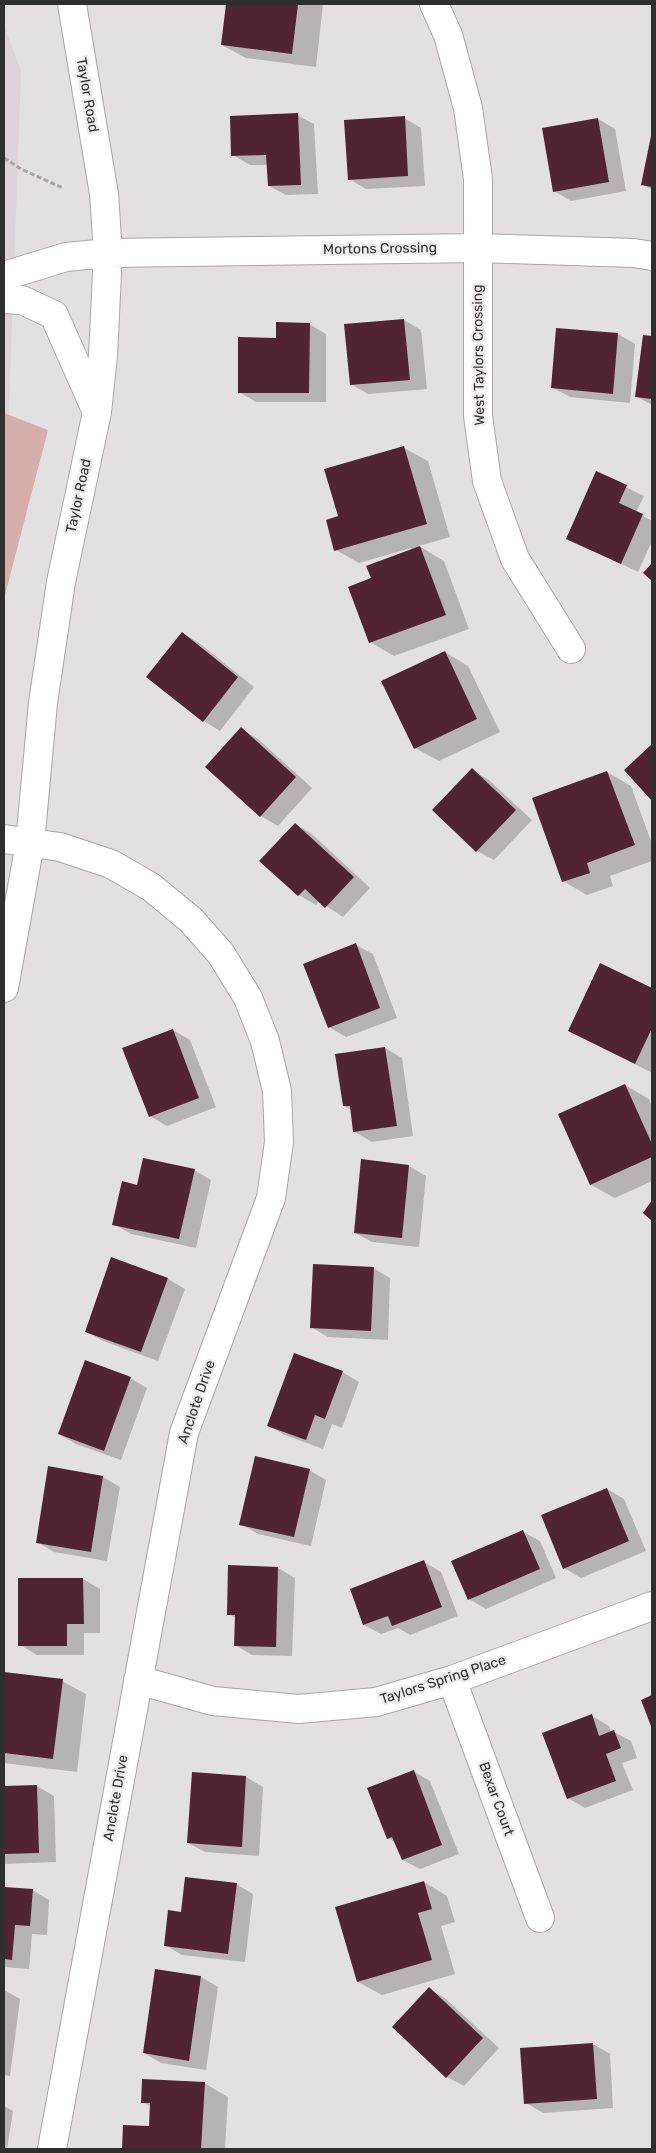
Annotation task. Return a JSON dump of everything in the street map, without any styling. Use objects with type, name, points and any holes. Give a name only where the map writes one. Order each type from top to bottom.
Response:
[{"type":"street","name":"Taylor Road","points":[[4,988],[17,841],[43,703],[60,591],[97,412],[102,356],[108,253],[104,194],[72,4]]},
{"type":"street","name":"West Taylors Crossing","points":[[434,4],[448,35],[468,108],[478,179],[478,416],[487,481],[515,559],[571,649]]},
{"type":"street","name":"Mortons Crossing","points":[[4,276],[66,257],[108,253],[478,248],[652,256]]},
{"type":"street","points":[[4,299],[22,300],[54,316],[97,412]]},
{"type":"street","name":"Anclote Drive","points":[[17,841],[60,847],[111,864],[151,887],[191,920],[221,954],[248,998],[265,1041],[277,1091],[279,1142],[271,1198],[184,1433],[52,2149]]},
{"type":"street","name":"Taylors Spring Place","points":[[138,1680],[213,1701],[298,1709],[376,1702],[452,1680],[652,1606]]},
{"type":"street","name":"Bexar Court","points":[[452,1680],[540,1918]]},
{"type":"path","points":[[4,158],[21,169],[62,188]]},
{"type":"shaded area","points":[[4,26],[21,71],[8,436],[4,438]]},
{"type":"shaded area","points":[[4,413],[48,430],[4,599]]},
{"type":"building","points":[[226,4],[298,4],[292,54],[221,45]]},
{"type":"building","points":[[298,113],[301,185],[268,186],[266,155],[231,156],[230,116]]},
{"type":"building","points":[[405,116],[408,176],[348,180],[344,120]]},
{"type":"building","points":[[598,118],[609,182],[553,192],[542,128]]},
{"type":"building","points":[[652,136],[652,187],[641,185]]},
{"type":"building","points":[[404,319],[410,380],[350,385],[344,324]]},
{"type":"building","points":[[276,322],[310,323],[309,393],[238,393],[238,337],[276,338]]},
{"type":"building","points":[[556,328],[618,333],[613,394],[551,388]]},
{"type":"building","points":[[643,335],[652,336],[652,399],[635,397]]},
{"type":"building","points":[[404,446],[427,524],[334,551],[326,520],[338,516],[324,469]]},
{"type":"building","points":[[596,471],[627,485],[619,503],[643,514],[621,564],[566,539]]},
{"type":"building","points":[[420,546],[446,615],[369,643],[348,587],[371,578],[366,566]]},
{"type":"building","points":[[652,563],[652,581],[643,573]]},
{"type":"building","points":[[182,632],[238,677],[203,722],[146,677]]},
{"type":"building","points":[[445,651],[477,719],[414,749],[381,681]]},
{"type":"building","points":[[241,727],[296,777],[260,817],[205,767]]},
{"type":"building","points":[[652,744],[652,801],[624,770]]},
{"type":"building","points":[[472,768],[516,810],[476,852],[432,810]]},
{"type":"building","points":[[607,771],[635,845],[587,863],[590,873],[562,882],[532,798]]},
{"type":"building","points":[[295,823],[354,877],[325,908],[305,889],[298,896],[259,861]]},
{"type":"building","points":[[356,943],[380,1008],[328,1028],[303,964]]},
{"type":"building","points":[[600,963],[652,988],[652,1028],[635,1064],[568,1031]]},
{"type":"building","points":[[173,1029],[199,1098],[149,1117],[122,1048]]},
{"type":"building","points":[[385,1047],[397,1126],[353,1132],[350,1106],[343,1106],[335,1054]]},
{"type":"building","points":[[625,1084],[652,1144],[652,1157],[590,1185],[558,1114]]},
{"type":"building","points":[[143,1158],[195,1169],[179,1239],[112,1225],[122,1181],[137,1185]]},
{"type":"building","points":[[361,1159],[409,1165],[402,1238],[354,1233]]},
{"type":"building","points":[[652,1200],[652,1221],[643,1213]]},
{"type":"building","points":[[111,1257],[168,1278],[141,1352],[85,1332]]},
{"type":"building","points":[[313,1264],[374,1267],[371,1331],[310,1328]]},
{"type":"building","points":[[294,1353],[343,1371],[325,1419],[315,1415],[306,1440],[267,1426]]},
{"type":"building","points":[[85,1360],[131,1377],[104,1451],[58,1434]]},
{"type":"building","points":[[255,1456],[310,1469],[294,1537],[239,1525]]},
{"type":"building","points":[[48,1466],[103,1476],[91,1552],[36,1543]]},
{"type":"building","points":[[607,1488],[629,1541],[563,1569],[541,1515]]},
{"type":"building","points":[[523,1530],[540,1569],[468,1600],[451,1561]]},
{"type":"building","points":[[424,1560],[442,1607],[392,1626],[388,1616],[363,1625],[350,1589]]},
{"type":"building","points":[[228,1565],[278,1567],[276,1647],[234,1646],[235,1615],[227,1615]]},
{"type":"building","points":[[18,1578],[83,1578],[84,1624],[67,1624],[67,1646],[18,1646]]},
{"type":"building","points":[[4,1672],[63,1679],[53,1759],[4,1753]]},
{"type":"building","points":[[652,1695],[652,1729],[641,1700]]},
{"type":"building","points":[[592,1714],[599,1736],[614,1730],[621,1748],[606,1754],[616,1781],[567,1799],[542,1733]]},
{"type":"building","points":[[414,1770],[442,1845],[402,1860],[392,1837],[387,1839],[367,1788]]},
{"type":"building","points":[[192,1772],[246,1776],[242,1847],[187,1843]]},
{"type":"building","points":[[37,1785],[39,1853],[4,1854],[4,1786]]},
{"type":"building","points":[[185,1877],[237,1883],[228,1954],[164,1946],[168,1910],[181,1912]]},
{"type":"building","points":[[424,1881],[432,1909],[418,1913],[432,1960],[357,1982],[335,1907]]},
{"type":"building","points":[[4,1887],[33,1889],[30,1926],[15,1925],[12,1960],[4,1959]]},
{"type":"building","points":[[155,1969],[201,1976],[189,2061],[143,2053]]},
{"type":"building","points":[[429,1987],[483,2038],[446,2078],[392,2027]]},
{"type":"building","points":[[593,2043],[597,2099],[524,2104],[520,2048]]},
{"type":"building","points":[[142,2079],[205,2082],[201,2149],[122,2149],[123,2125],[149,2126],[150,2103],[141,2103]]}]
